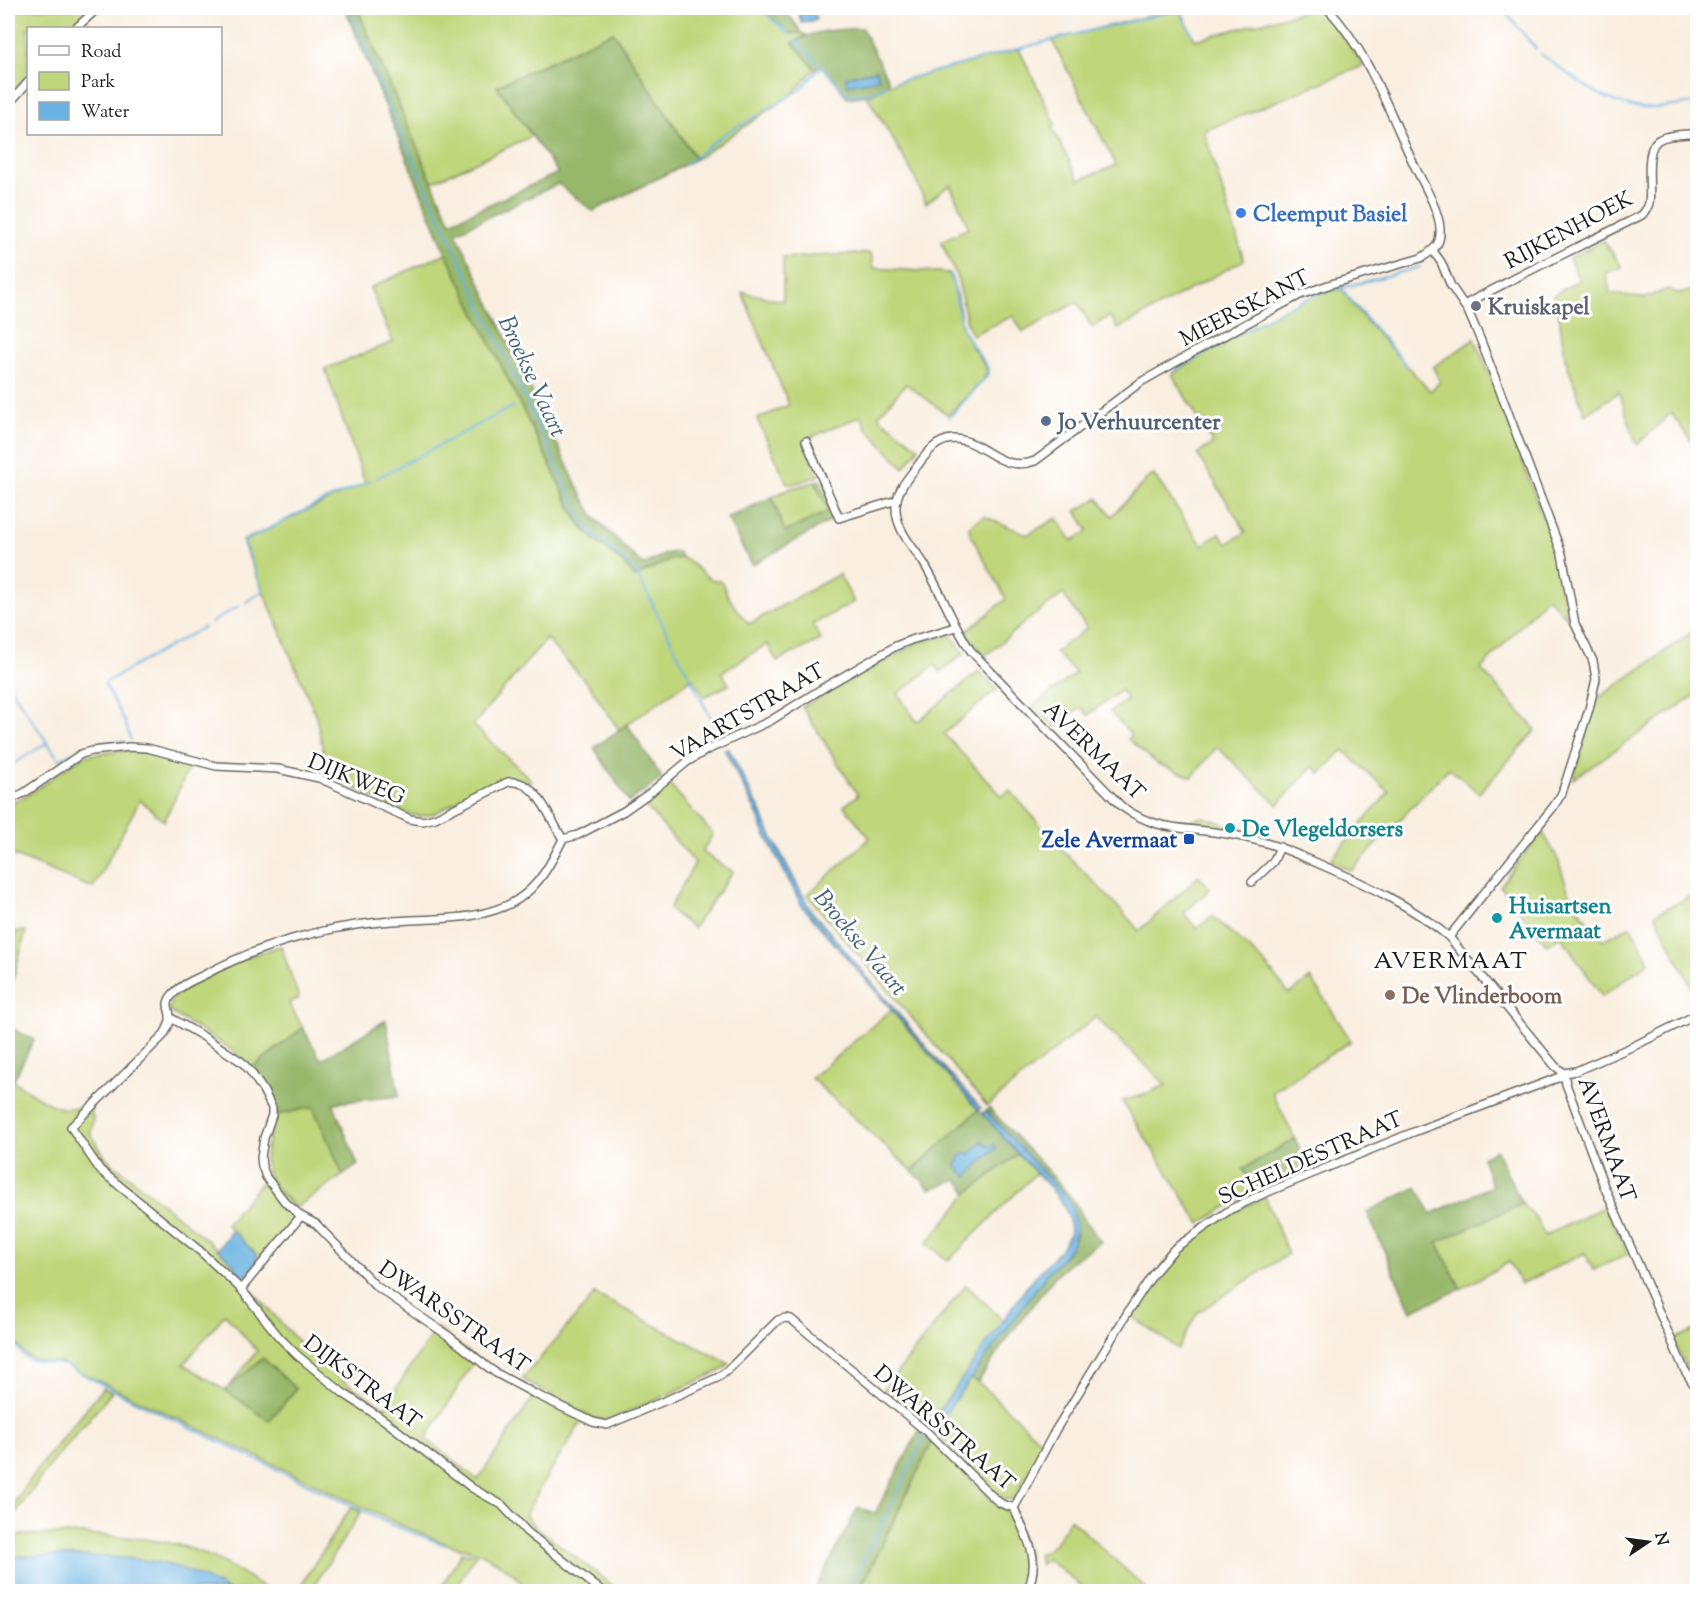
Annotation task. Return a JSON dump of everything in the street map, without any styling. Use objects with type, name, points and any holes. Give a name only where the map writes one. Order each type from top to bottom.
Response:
[{"type":"street","points":[[77,27],[98,8]]},
{"type":"street","points":[[1327,8],[1363,57],[1440,222],[1440,238],[1433,251],[1441,262],[1451,286],[1464,305],[1481,341],[1562,554],[1575,624],[1593,661],[1596,679],[1589,709],[1562,793],[1449,937]]},
{"type":"street","points":[[8,105],[27,83]]},
{"type":"street","name":"RIJKENHOEK","points":[[1464,305],[1642,215],[1649,201],[1650,156],[1653,144],[1659,139],[1698,133]]},
{"type":"street","name":"MEERSKANT","points":[[897,500],[902,485],[927,452],[939,443],[954,439],[964,441],[1011,464],[1027,464],[1035,461],[1141,382],[1220,338],[1308,292],[1421,258],[1433,251]]},
{"type":"street","points":[[806,441],[839,518],[897,500],[896,509],[901,529],[923,563],[956,627]]},
{"type":"street","name":"AVERMAAT","points":[[956,627],[971,651],[1121,806],[1133,814],[1155,824],[1172,828],[1222,833],[1280,847],[1350,877],[1416,912],[1449,937],[1555,1066],[1564,1073],[1604,1186],[1684,1369],[1698,1391]]},
{"type":"street","name":"VAARTSTRAAT","points":[[563,839],[586,831],[624,811],[687,762],[770,721],[896,646],[911,639],[956,627]]},
{"type":"street","name":"DIJKWEG","points":[[8,800],[24,793],[81,754],[111,748],[147,748],[216,766],[278,769],[320,778],[410,819],[423,821],[435,818],[508,782],[515,781],[530,789],[563,839]]},
{"type":"street","points":[[171,1018],[167,1006],[168,1001],[182,986],[237,959],[274,945],[353,925],[479,914],[504,906],[526,894],[534,886],[544,874],[563,839]]},
{"type":"street","points":[[1252,882],[1273,862],[1280,847]]},
{"type":"street","name":"SCHELDESTRAAT","points":[[1014,1509],[1055,1431],[1128,1312],[1153,1274],[1175,1248],[1231,1209],[1263,1194],[1416,1131],[1560,1077],[1564,1073],[1576,1071],[1636,1045],[1698,1014]]},
{"type":"street","name":"DIJKSTRAAT","points":[[171,1018],[163,1036],[71,1127],[100,1170],[200,1251],[241,1289],[279,1337],[316,1371],[472,1488],[502,1505],[527,1532],[603,1592]]},
{"type":"street","name":"DWARSSTRAAT","points":[[171,1018],[242,1062],[257,1080],[272,1108],[264,1138],[262,1166],[266,1177],[278,1193],[301,1216],[316,1224],[376,1286],[450,1337],[490,1369],[535,1394],[600,1425],[612,1423],[717,1378],[733,1366],[778,1320],[791,1319],[928,1433],[1000,1503],[1014,1509]]},
{"type":"street","points":[[241,1289],[301,1216]]},
{"type":"street","points":[[1014,1509],[1034,1559],[1034,1572],[1027,1592]]},
{"type":"green space","points":[[8,8],[94,8],[74,27],[27,27],[27,78],[8,101]]},
{"type":"green space","points":[[345,8],[357,8],[451,222],[558,173],[497,86],[613,32],[696,159],[593,211],[558,184],[456,232],[578,488],[595,518],[643,565],[668,553],[678,552],[682,558],[671,559],[635,577],[625,564],[587,532],[573,512],[446,253]]},
{"type":"green space","points":[[357,8],[761,8],[790,34],[806,35],[793,43],[815,69],[791,95],[696,159],[613,32],[497,86],[532,136],[432,182]]},
{"type":"green space","points":[[761,8],[784,8],[802,33],[790,34]]},
{"type":"green space","points":[[1180,8],[1195,40],[1316,8],[1342,35],[1363,66],[1204,131],[1244,260],[1118,329],[1110,316],[1092,327],[1077,302],[1023,332],[1013,316],[972,335],[967,323],[958,280],[941,241],[969,228],[950,185],[926,203],[910,168],[867,96],[890,84],[1019,49],[1056,125],[1052,127],[1079,180],[1116,165],[1052,40]]},
{"type":"green space","points":[[862,28],[890,84],[870,95],[847,98],[820,65],[815,69],[793,43],[818,33]]},
{"type":"green space","points":[[1603,240],[1622,267],[1606,273],[1610,293],[1645,298],[1668,289],[1680,294],[1697,289],[1697,449],[1671,413],[1637,445],[1619,392],[1585,415],[1565,358],[1559,315],[1553,295],[1579,280],[1569,258]]},
{"type":"green space","points":[[446,253],[573,512],[586,532],[624,564],[635,577],[671,559],[682,558],[710,579],[722,582],[733,604],[749,624],[839,574],[854,602],[813,624],[821,640],[777,661],[767,644],[722,672],[729,685],[704,697],[693,678],[619,730],[589,685],[546,639],[473,725],[532,781],[529,783],[516,778],[504,779],[433,814],[422,816],[397,810],[328,774],[316,716],[242,541],[365,483],[325,369],[393,342],[370,288]]},
{"type":"green space","points":[[871,253],[874,268],[950,273],[958,299],[962,328],[986,367],[987,373],[948,415],[906,384],[878,416],[919,448],[904,468],[867,429],[861,416],[804,440],[819,476],[793,484],[787,483],[757,419],[789,405],[742,292],[783,301],[783,258]]},
{"type":"green space","points":[[1340,286],[1371,327],[1430,391],[1440,382],[1433,367],[1475,339],[1554,548],[1567,618],[1547,597],[1481,669],[1536,730],[1479,793],[1449,768],[1351,871],[1330,860],[1389,792],[1343,750],[1320,774],[1313,766],[1278,805],[1217,747],[1192,777],[1158,764],[1128,739],[1131,734],[1110,712],[1127,699],[1121,690],[1088,715],[1081,707],[1055,727],[1033,706],[1076,673],[1055,652],[1087,628],[1063,594],[985,656],[966,632],[1006,599],[970,534],[969,526],[984,516],[1027,535],[1057,518],[1072,541],[1088,531],[1076,511],[1098,498],[1112,516],[1149,477],[1154,475],[1202,545],[1220,533],[1227,544],[1246,532],[1197,454],[1213,444],[1172,374],[1296,303]]},
{"type":"green space","points":[[820,480],[839,516],[752,565],[727,518],[772,497],[785,532],[829,511],[815,482]]},
{"type":"green space","points":[[815,482],[829,511],[785,533],[772,497],[789,489]]},
{"type":"green space","points":[[1697,629],[1697,694],[1573,779],[1597,699]]},
{"type":"green space","points":[[952,636],[964,653],[940,672],[935,665],[898,694],[917,722],[979,671],[997,689],[944,734],[1002,796],[1010,790],[1056,843],[1139,931],[1199,876],[1210,889],[1184,913],[1197,929],[1212,916],[1262,960],[1289,994],[1311,978],[1351,1041],[1272,1092],[1295,1139],[1243,1169],[1257,1191],[1200,1224],[1122,1101],[1166,1085],[1095,1017],[987,1106],[807,895],[870,838],[844,806],[858,795],[802,707],[917,643]]},
{"type":"green space","points":[[627,724],[662,778],[629,802],[594,748]]},
{"type":"green space","points":[[130,750],[150,752],[191,764],[164,821],[140,800],[93,888],[8,853],[8,804],[31,793],[87,755]]},
{"type":"green space","points":[[669,784],[713,834],[702,852],[733,872],[693,928],[669,909],[695,863],[644,804]]},
{"type":"green space","points":[[1203,817],[1263,837],[1226,829],[1176,824]]},
{"type":"green space","points":[[1542,831],[1557,857],[1568,890],[1580,911],[1603,940],[1631,926],[1649,962],[1602,996],[1561,936],[1547,945],[1500,886]]},
{"type":"green space","points":[[1697,893],[1697,998],[1655,914]]},
{"type":"green space","points":[[26,931],[8,997],[8,932]]},
{"type":"green space","points":[[281,946],[299,998],[289,1003],[303,1028],[252,1068],[232,1050],[170,1010],[171,1001],[187,986],[246,957]]},
{"type":"green space","points":[[891,1010],[978,1110],[912,1171],[811,1078]]},
{"type":"green space","points":[[386,1020],[399,1096],[333,1103],[358,1165],[343,1175],[313,1107],[277,1115],[267,1090],[252,1068],[303,1028],[321,1060]]},
{"type":"green space","points":[[8,1026],[34,1040],[13,1081],[8,1078]]},
{"type":"green space","points":[[8,1078],[55,1106],[91,1108],[93,1118],[91,1134],[105,1157],[208,1241],[233,1263],[238,1273],[257,1256],[226,1224],[266,1177],[301,1216],[246,1284],[304,1348],[349,1385],[384,1407],[436,1328],[476,1358],[426,1439],[478,1480],[535,1394],[584,1418],[525,1515],[534,1525],[619,1591],[527,1591],[514,1574],[478,1552],[452,1546],[398,1524],[61,1363],[31,1358],[8,1336]],"holes":[[[225,1314],[257,1351],[226,1391],[184,1364]]]},
{"type":"green space","points":[[313,1107],[343,1175],[297,1207],[275,1186],[269,1176],[265,1155],[277,1115]]},
{"type":"green space","points":[[989,1108],[1059,1183],[1101,1242],[1056,1275],[1008,1337],[978,1382],[970,1379],[1047,1274],[1067,1253],[1077,1234],[1069,1200],[986,1111]]},
{"type":"green space","points":[[978,1110],[1018,1154],[968,1193],[958,1180],[930,1189],[912,1171]]},
{"type":"green space","points":[[1295,1139],[1309,1169],[1257,1191],[1243,1169]]},
{"type":"green space","points":[[1496,1150],[1522,1204],[1437,1242],[1461,1289],[1411,1311],[1367,1212],[1417,1187],[1431,1214],[1492,1186],[1482,1157]]},
{"type":"green space","points":[[1018,1154],[1036,1173],[948,1261],[927,1243],[968,1193]]},
{"type":"green space","points":[[1265,1196],[1288,1254],[1197,1313],[1178,1349],[1130,1315],[1167,1261],[1189,1241],[1213,1224]]},
{"type":"green space","points":[[1522,1204],[1536,1218],[1545,1236],[1605,1206],[1628,1254],[1593,1270],[1585,1253],[1521,1284],[1509,1262],[1461,1289],[1437,1242]]},
{"type":"green space","points":[[966,1285],[1004,1321],[929,1425],[884,1389]]},
{"type":"green space","points":[[595,1294],[730,1364],[722,1370],[607,1420],[594,1419],[522,1379]]},
{"type":"green space","points":[[1697,1329],[1697,1364],[1687,1369],[1673,1340]]},
{"type":"green space","points":[[263,1358],[296,1389],[269,1421],[225,1390]]},
{"type":"green space","points":[[970,1379],[978,1382],[1044,1444],[1015,1498],[1005,1499],[989,1488],[934,1429]]},
{"type":"green space","points":[[103,1388],[112,1392],[50,1465],[8,1524],[8,1512],[38,1468]]},
{"type":"green space","points":[[919,1431],[932,1442],[859,1591],[814,1591],[858,1508],[875,1513]]},
{"type":"green space","points":[[932,1442],[1013,1517],[1028,1554],[1030,1566],[1020,1591],[859,1592]]},
{"type":"green space","points":[[351,1507],[361,1512],[310,1591],[297,1591]]},
{"type":"green space","points":[[1070,1519],[1149,1591],[1088,1591],[1047,1559],[1040,1565],[1038,1554],[1053,1545]]},
{"type":"green space","points":[[80,1534],[154,1540],[192,1549],[232,1567],[269,1591],[229,1591],[192,1573],[161,1564],[131,1560],[79,1556],[8,1557],[8,1535]]},
{"type":"green space","points":[[461,1553],[476,1554],[454,1591],[439,1591]]},
{"type":"water","points":[[798,8],[814,8],[816,20],[801,23]]},
{"type":"water","points":[[877,70],[879,79],[847,85],[846,77]]},
{"type":"water","points":[[724,749],[729,749],[810,909],[981,1108],[978,1110],[802,906]]},
{"type":"water","points":[[986,1111],[1069,1200],[1074,1213],[1076,1233],[1069,1249],[1047,1274],[934,1429],[929,1425],[1031,1281],[1061,1249],[1070,1234],[1069,1219],[1063,1204],[982,1113]]},
{"type":"water","points":[[982,1141],[989,1146],[994,1145],[997,1149],[990,1153],[967,1177],[956,1166],[963,1154],[967,1152],[970,1155]]},
{"type":"water","points":[[232,1230],[257,1255],[253,1268],[243,1277],[233,1263],[218,1249]]},
{"type":"water","points":[[92,1556],[144,1560],[188,1571],[229,1591],[8,1591],[8,1557]]},
{"type":"waterway","name":"Broekse Vaart","points":[[349,8],[389,108],[583,522],[591,533],[635,570],[721,738]]},
{"type":"waterway","points":[[760,8],[789,34]]},
{"type":"waterway","points":[[1502,8],[1536,49]]},
{"type":"waterway","points":[[895,82],[1067,36],[1179,10],[1192,34]]},
{"type":"waterway","points":[[795,39],[846,94],[871,93],[890,84]]},
{"type":"waterway","points":[[1541,54],[1588,88],[1628,106],[1655,108],[1698,102]]},
{"type":"waterway","points":[[765,111],[800,90],[821,67]]},
{"type":"waterway","points":[[686,164],[724,134],[758,115]]},
{"type":"waterway","points":[[1231,339],[1283,309],[1318,294],[1420,267]]},
{"type":"waterway","points":[[949,418],[988,375],[988,368],[963,331],[950,275]]},
{"type":"waterway","points":[[1341,287],[1407,366]]},
{"type":"waterway","points":[[1175,371],[1225,343]]},
{"type":"waterway","points":[[377,478],[512,407]]},
{"type":"waterway","points":[[246,602],[263,591],[245,545],[247,540],[317,504],[371,481]]},
{"type":"waterway","points":[[211,623],[239,606]]},
{"type":"waterway","points":[[131,740],[106,682],[204,627]]},
{"type":"waterway","points":[[8,684],[59,760],[72,752]]},
{"type":"waterway","points":[[78,750],[100,743],[124,741]]},
{"type":"waterway","points":[[8,767],[47,743]]},
{"type":"waterway","points":[[8,1336],[29,1360],[65,1365],[394,1526],[445,1545]]},
{"type":"waterway","name":"Broekse Vaart","points":[[847,1592],[925,1436]]},
{"type":"place","name":"Cleemput Basiel","points":[[1241,213]]},
{"type":"place","name":"Kruiskapel","points":[[1476,306]]},
{"type":"place","name":"Jo Verhuurcenter","points":[[1046,421]]},
{"type":"place","name":"De Vlegeldorsers","points":[[1230,828]]},
{"type":"place","name":"Zele Avermaat","points":[[1189,839]]},
{"type":"place","name":"Huisartsen Avermaat","points":[[1497,918]]},
{"type":"place","name":"De Vlinderboom","points":[[1390,995]]},
{"type":"district","name":"AVERMAAT","points":[[1451,960]]}]
